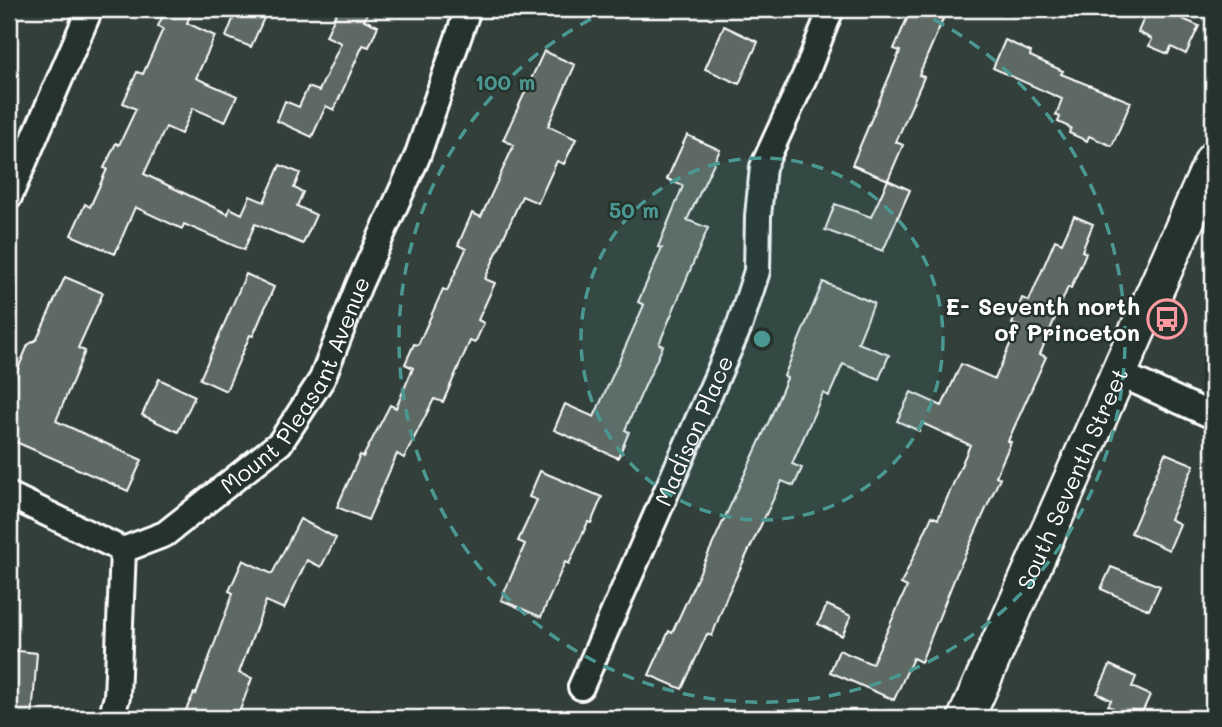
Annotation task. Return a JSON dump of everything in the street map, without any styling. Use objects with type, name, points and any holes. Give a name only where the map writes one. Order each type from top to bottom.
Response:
[{"type":"street","points":[[9,197],[90,9]]},
{"type":"street","name":"Mount Pleasant Avenue","points":[[123,550],[165,534],[281,443],[321,379],[359,285],[417,157],[468,9]]},
{"type":"street","name":"Madison Place","points":[[581,687],[740,324],[757,271],[758,216],[763,167],[807,71],[831,9]]},
{"type":"street","name":"South Seventh Street","points":[[966,718],[1213,160]]},
{"type":"street","points":[[1120,374],[1213,416]]},
{"type":"street","points":[[9,495],[123,550],[117,697],[111,718]]},
{"type":"building","points":[[166,9],[193,9],[187,23],[215,36],[196,78],[237,96],[225,122],[193,108],[181,134],[166,127],[144,174],[228,214],[230,208],[242,214],[250,196],[264,202],[280,165],[300,173],[294,188],[303,192],[297,206],[316,215],[303,244],[255,224],[244,250],[184,224],[182,229],[135,207],[115,254],[71,235],[85,204],[90,207],[107,169],[104,168],[116,143],[119,145],[136,109],[123,103],[137,72],[143,74],[163,29],[158,26]]},
{"type":"building","points":[[237,9],[268,9],[251,47],[226,37]]},
{"type":"building","points":[[338,9],[369,9],[364,20],[378,26],[369,47],[363,45],[334,110],[326,106],[312,137],[277,121],[285,101],[299,107],[308,87],[319,91],[341,43],[326,36]]},
{"type":"building","points":[[911,9],[919,9],[943,19],[919,75],[924,77],[896,142],[903,145],[888,180],[852,165],[900,51],[894,49]]},
{"type":"building","points":[[1148,9],[1160,9],[1199,26],[1186,54],[1171,47],[1168,54],[1149,46],[1152,39],[1138,32]]},
{"type":"building","points":[[724,26],[758,42],[739,84],[705,69]]},
{"type":"building","points":[[1005,40],[1031,52],[1030,56],[1063,71],[1061,74],[1131,102],[1112,146],[1089,136],[1087,141],[1069,133],[1071,128],[1058,122],[1060,117],[1056,115],[1062,99],[993,68]]},
{"type":"building","points":[[544,51],[575,65],[548,126],[576,139],[564,164],[557,161],[538,203],[522,196],[485,279],[495,283],[478,320],[484,323],[475,343],[470,341],[443,402],[434,399],[404,458],[397,454],[368,520],[337,507],[360,455],[363,457],[390,405],[396,408],[413,368],[405,364],[414,344],[418,345],[443,289],[447,291],[466,249],[458,245],[472,213],[481,217],[514,145],[503,140]]},
{"type":"building","points":[[687,135],[720,150],[687,220],[708,228],[659,344],[663,346],[625,430],[629,432],[618,458],[554,430],[565,404],[594,417],[644,305],[638,302],[662,248],[658,247],[683,186],[667,179]]},
{"type":"building","points":[[888,180],[910,190],[883,251],[825,230],[835,204],[871,217]]},
{"type":"building","points":[[1074,216],[1093,224],[1082,251],[1086,253],[1071,288],[1068,287],[1040,354],[1046,357],[1008,441],[1011,442],[996,476],[1000,478],[956,575],[921,662],[913,658],[894,700],[830,672],[839,650],[872,664],[907,587],[901,584],[932,516],[938,519],[970,445],[922,423],[919,431],[897,421],[911,392],[942,406],[961,364],[995,379],[1018,326],[1012,324],[1022,298],[1029,301],[1055,240],[1062,243]]},
{"type":"building","points":[[246,274],[274,287],[226,391],[200,379]]},
{"type":"building","points":[[65,277],[103,293],[78,348],[85,351],[56,421],[142,460],[128,491],[9,439],[9,390],[28,345],[37,339]]},
{"type":"building","points":[[823,282],[874,303],[858,343],[889,355],[879,379],[843,364],[829,396],[823,393],[792,464],[802,468],[794,486],[782,481],[727,596],[712,636],[707,634],[682,689],[649,675],[669,631],[672,633],[769,421],[787,378],[784,376]]},
{"type":"building","points":[[159,379],[195,396],[178,432],[142,415]]},
{"type":"building","points":[[1165,453],[1194,465],[1170,519],[1180,524],[1169,550],[1131,533]]},
{"type":"building","points":[[540,471],[602,497],[569,564],[565,562],[541,617],[501,600],[525,544],[518,541],[537,500],[529,497]]},
{"type":"building","points":[[300,519],[336,538],[321,567],[307,560],[284,609],[266,601],[239,673],[252,678],[237,718],[182,718],[194,693],[196,694],[233,593],[229,591],[243,560],[272,574]]},
{"type":"building","points":[[1111,567],[1160,586],[1149,610],[1101,589]]},
{"type":"building","points":[[827,605],[851,616],[842,636],[818,624]]},
{"type":"building","points":[[9,650],[37,653],[32,718],[9,718]]},
{"type":"building","points":[[1110,665],[1136,677],[1132,687],[1150,695],[1141,715],[1131,710],[1129,715],[1108,706],[1111,700],[1097,693]]},
{"type":"place","name":"E- Seventh north of Princeton","points":[[1167,319]]}]
